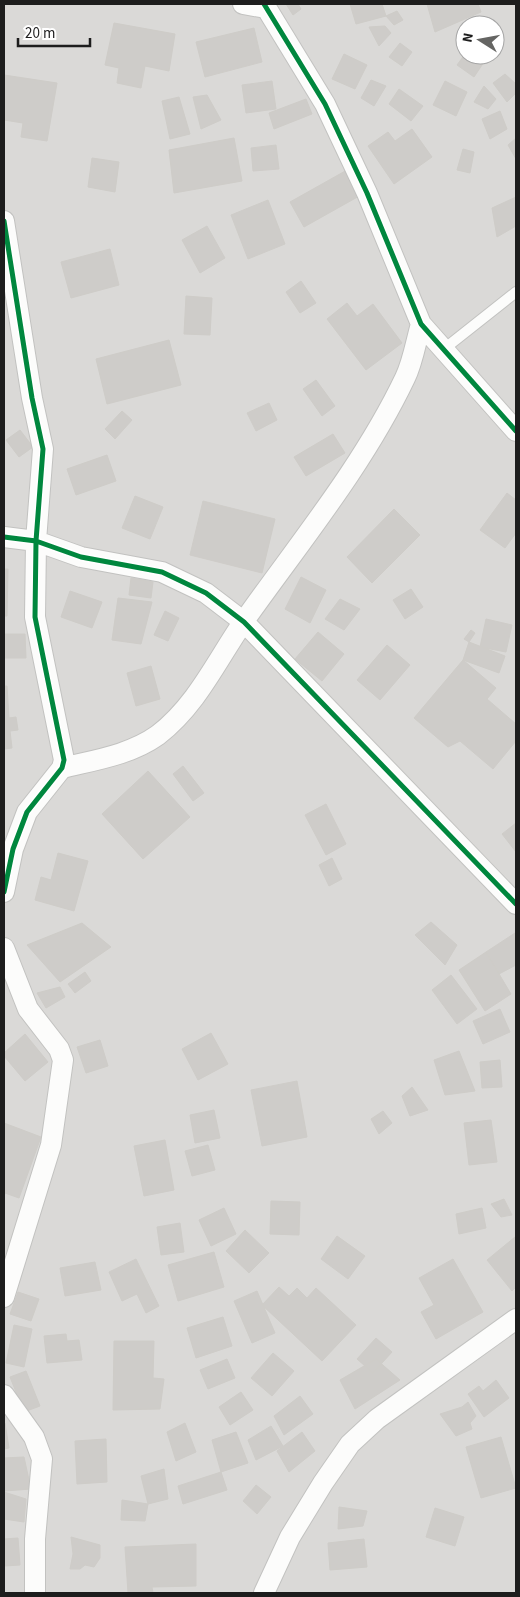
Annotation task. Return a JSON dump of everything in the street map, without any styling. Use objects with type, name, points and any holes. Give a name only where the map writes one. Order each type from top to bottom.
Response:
[{"type":"street","points":[[243,4],[265,6],[324,104],[367,193],[421,324],[516,431]]},
{"type":"street","points":[[4,221],[32,398],[43,449],[36,541],[35,617],[64,760],[62,768],[27,812],[13,849],[4,892]]},
{"type":"street","points":[[62,768],[123,754],[156,736],[177,719],[198,693],[244,622],[311,532],[357,463],[406,377],[421,324]]},
{"type":"street","points":[[4,537],[36,541],[81,557],[162,572],[206,593],[244,622],[516,904]]},
{"type":"street","points":[[4,948],[28,1009],[59,1049],[63,1060],[51,1145],[4,1297]]},
{"type":"street","points":[[264,1593],[290,1537],[323,1483],[350,1444],[377,1419],[516,1319]]},
{"type":"street","points":[[4,1395],[34,1437],[42,1459],[35,1539],[34,1593]]},
{"type":"lane","points":[[444,349],[516,292]]},
{"type":"shaded area","points":[[4,4],[516,4],[516,1593],[4,1593]]},
{"type":"building","points":[[286,4],[298,4],[301,9],[293,15]]},
{"type":"building","points":[[350,4],[382,4],[386,16],[356,24]]},
{"type":"building","points":[[427,4],[478,4],[481,12],[474,15],[455,15],[455,23],[435,32]]},
{"type":"building","points":[[397,11],[403,20],[394,25],[386,16]]},
{"type":"building","points":[[114,23],[175,34],[169,71],[145,66],[141,88],[117,83],[119,68],[105,65]]},
{"type":"building","points":[[385,26],[391,33],[379,46],[369,27]]},
{"type":"building","points":[[254,28],[262,62],[205,77],[196,42]]},
{"type":"building","points":[[400,43],[412,52],[402,66],[389,57]]},
{"type":"building","points":[[344,54],[367,65],[355,89],[332,79]]},
{"type":"building","points":[[457,65],[482,65],[474,77]]},
{"type":"building","points":[[505,74],[516,84],[516,93],[507,102],[493,83]]},
{"type":"building","points":[[4,75],[57,83],[47,141],[21,137],[23,123],[4,120]]},
{"type":"building","points":[[371,80],[386,86],[374,106],[361,98]]},
{"type":"building","points":[[272,81],[276,109],[246,113],[242,85]]},
{"type":"building","points":[[445,81],[467,92],[456,116],[433,105]]},
{"type":"building","points":[[484,86],[496,99],[488,109],[474,102]]},
{"type":"building","points":[[399,89],[423,106],[411,121],[389,104]]},
{"type":"building","points":[[207,95],[221,120],[201,129],[193,97]]},
{"type":"building","points":[[179,97],[190,134],[170,139],[162,101]]},
{"type":"building","points":[[306,99],[312,114],[274,129],[269,113]]},
{"type":"building","points":[[500,111],[507,129],[490,139],[482,119]]},
{"type":"building","points":[[412,129],[432,157],[394,184],[368,146],[388,132],[395,141]]},
{"type":"building","points":[[234,138],[242,181],[174,193],[169,150]]},
{"type":"building","points":[[516,138],[516,159],[508,145]]},
{"type":"building","points":[[276,145],[279,169],[253,171],[251,148]]},
{"type":"building","points":[[463,149],[474,152],[470,173],[457,170]]},
{"type":"building","points":[[92,158],[119,162],[115,192],[88,187]]},
{"type":"building","points":[[347,170],[361,195],[304,227],[290,202]]},
{"type":"building","points":[[516,197],[516,226],[497,237],[492,208]]},
{"type":"building","points":[[268,200],[285,244],[248,259],[231,215]]},
{"type":"building","points":[[207,226],[225,258],[200,273],[182,240]]},
{"type":"building","points":[[110,249],[119,285],[71,298],[61,262]]},
{"type":"building","points":[[301,281],[316,303],[300,313],[286,292]]},
{"type":"building","points":[[186,296],[212,298],[210,335],[184,334]]},
{"type":"building","points":[[347,303],[357,316],[373,304],[402,343],[366,370],[327,319]]},
{"type":"building","points":[[169,340],[181,385],[107,404],[96,359]]},
{"type":"building","points":[[316,380],[335,406],[322,416],[303,389]]},
{"type":"building","points":[[269,403],[277,420],[256,431],[247,413]]},
{"type":"building","points":[[122,411],[132,420],[115,439],[105,429]]},
{"type":"building","points":[[20,430],[33,447],[19,457],[6,440]]},
{"type":"building","points":[[333,434],[345,453],[306,476],[294,457]]},
{"type":"building","points":[[107,455],[116,481],[76,495],[67,469]]},
{"type":"building","points":[[507,493],[516,500],[516,533],[505,548],[480,530]]},
{"type":"building","points":[[135,496],[163,507],[150,539],[122,528]]},
{"type":"building","points":[[203,501],[275,519],[262,573],[190,555]]},
{"type":"building","points":[[394,509],[420,535],[372,583],[347,557]]},
{"type":"building","points":[[4,569],[8,569],[7,616],[4,616]]},
{"type":"building","points":[[301,577],[326,590],[310,623],[285,609]]},
{"type":"building","points":[[131,578],[153,582],[151,598],[129,595]]},
{"type":"building","points":[[411,589],[423,607],[405,619],[393,600]]},
{"type":"building","points":[[70,591],[102,602],[92,628],[61,617]]},
{"type":"building","points":[[118,598],[152,602],[141,644],[112,640]]},
{"type":"building","points":[[340,599],[360,609],[344,630],[325,619]]},
{"type":"building","points":[[165,611],[179,618],[168,641],[154,635]]},
{"type":"building","points":[[486,619],[512,625],[506,652],[480,647]]},
{"type":"building","points":[[471,630],[475,633],[469,642],[464,639]]},
{"type":"building","points":[[318,632],[344,654],[322,681],[295,659]]},
{"type":"building","points":[[4,634],[25,634],[26,658],[4,658]]},
{"type":"building","points":[[469,642],[505,656],[499,673],[463,660]]},
{"type":"building","points":[[387,645],[410,665],[380,700],[357,680]]},
{"type":"building","points":[[463,660],[496,688],[487,699],[516,724],[516,741],[493,769],[460,741],[448,747],[414,718]]},
{"type":"building","points":[[151,666],[160,699],[136,706],[127,673]]},
{"type":"building","points":[[4,686],[7,686],[9,718],[16,717],[18,730],[10,731],[12,748],[4,749]]},
{"type":"building","points":[[183,766],[204,793],[193,801],[173,774]]},
{"type":"building","points":[[148,771],[190,817],[143,859],[102,814]]},
{"type":"building","points":[[326,804],[346,844],[326,855],[305,815]]},
{"type":"building","points":[[516,823],[516,852],[502,834]]},
{"type":"building","points":[[58,853],[88,861],[74,911],[35,900],[41,877],[51,880]]},
{"type":"building","points":[[332,858],[342,879],[329,886],[319,865]]},
{"type":"building","points":[[431,922],[457,945],[445,965],[415,935]]},
{"type":"building","points":[[82,923],[111,947],[60,982],[27,945]]},
{"type":"building","points":[[515,933],[516,965],[499,974],[486,952]]},
{"type":"building","points":[[486,952],[511,994],[485,1011],[459,970]]},
{"type":"building","points":[[85,972],[91,981],[75,993],[68,984]]},
{"type":"building","points":[[451,975],[477,1009],[457,1024],[432,990]]},
{"type":"building","points":[[60,987],[65,997],[46,1008],[37,993]]},
{"type":"building","points":[[500,1009],[510,1032],[483,1044],[473,1021]]},
{"type":"building","points":[[211,1033],[228,1064],[198,1080],[182,1049]]},
{"type":"building","points":[[25,1034],[48,1062],[25,1081],[4,1056],[4,1053]]},
{"type":"building","points":[[100,1040],[108,1066],[86,1073],[77,1047]]},
{"type":"building","points":[[459,1051],[475,1091],[445,1095],[434,1060]]},
{"type":"building","points":[[500,1060],[502,1087],[482,1088],[480,1062]]},
{"type":"building","points":[[297,1081],[307,1137],[262,1146],[251,1090]]},
{"type":"building","points":[[412,1087],[428,1110],[410,1116],[402,1096]]},
{"type":"building","points":[[214,1110],[220,1138],[195,1143],[190,1115]]},
{"type":"building","points":[[383,1111],[392,1123],[379,1134],[371,1119]]},
{"type":"building","points":[[491,1120],[497,1162],[469,1165],[464,1123]]},
{"type":"building","points":[[4,1123],[41,1137],[19,1198],[5,1193],[4,1197]]},
{"type":"building","points":[[165,1140],[174,1190],[144,1196],[134,1146]]},
{"type":"building","points":[[208,1145],[215,1170],[192,1176],[185,1151]]},
{"type":"building","points":[[504,1199],[512,1215],[501,1217],[491,1204]]},
{"type":"building","points":[[271,1201],[300,1202],[299,1235],[270,1234]]},
{"type":"building","points":[[224,1208],[236,1234],[211,1246],[199,1220]]},
{"type":"building","points":[[482,1208],[486,1228],[459,1234],[456,1214]]},
{"type":"building","points":[[180,1223],[184,1252],[161,1255],[157,1227]]},
{"type":"building","points":[[245,1230],[269,1253],[249,1273],[226,1251]]},
{"type":"building","points":[[337,1236],[365,1256],[348,1279],[321,1259]]},
{"type":"building","points":[[515,1237],[516,1287],[512,1291],[487,1260]]},
{"type":"building","points":[[214,1252],[224,1287],[178,1301],[168,1265]]},
{"type":"building","points":[[136,1259],[159,1306],[146,1313],[137,1294],[122,1301],[109,1272]]},
{"type":"building","points":[[453,1259],[483,1312],[436,1339],[421,1312],[434,1305],[419,1278]]},
{"type":"building","points":[[95,1262],[101,1290],[65,1296],[60,1268]]},
{"type":"building","points":[[279,1287],[289,1296],[297,1288],[307,1298],[316,1288],[356,1325],[322,1361],[262,1305]]},
{"type":"building","points":[[257,1291],[275,1333],[252,1343],[234,1301]]},
{"type":"building","points":[[18,1292],[39,1299],[31,1321],[10,1314]]},
{"type":"building","points":[[223,1317],[232,1346],[196,1358],[187,1328]]},
{"type":"building","points":[[14,1325],[32,1329],[24,1367],[6,1363]]},
{"type":"building","points":[[66,1334],[67,1341],[79,1340],[82,1360],[47,1363],[44,1336]]},
{"type":"building","points":[[376,1338],[392,1352],[373,1373],[357,1359]]},
{"type":"building","points":[[114,1341],[154,1341],[153,1378],[164,1379],[160,1409],[113,1410]]},
{"type":"building","points":[[273,1353],[294,1371],[272,1396],[251,1378]]},
{"type":"building","points":[[227,1359],[235,1378],[208,1389],[200,1370]]},
{"type":"building","points":[[376,1359],[400,1380],[355,1409],[340,1380]]},
{"type":"building","points":[[26,1371],[40,1406],[24,1412],[10,1377]]},
{"type":"building","points":[[496,1380],[509,1398],[484,1417],[468,1394],[479,1386],[483,1391]]},
{"type":"building","points":[[241,1392],[253,1410],[230,1425],[219,1407]]},
{"type":"building","points":[[300,1396],[313,1414],[284,1435],[274,1416]]},
{"type":"building","points":[[468,1402],[476,1416],[470,1423],[472,1429],[456,1436],[440,1414],[462,1407]]},
{"type":"building","points":[[4,1423],[9,1448],[4,1449]]},
{"type":"building","points":[[185,1423],[196,1452],[176,1461],[167,1432]]},
{"type":"building","points":[[271,1426],[283,1446],[256,1460],[248,1440]]},
{"type":"building","points":[[236,1432],[248,1463],[221,1472],[212,1440]]},
{"type":"building","points":[[302,1432],[315,1451],[289,1472],[277,1451]]},
{"type":"building","points":[[501,1437],[516,1488],[481,1498],[466,1447]]},
{"type":"building","points":[[106,1439],[107,1482],[77,1484],[75,1441]]},
{"type":"building","points":[[24,1457],[31,1489],[4,1491],[4,1458]]},
{"type":"building","points":[[164,1469],[168,1499],[148,1504],[141,1476]]},
{"type":"building","points":[[221,1472],[227,1490],[183,1504],[178,1486]]},
{"type":"building","points":[[256,1485],[271,1497],[257,1514],[243,1501]]},
{"type":"building","points":[[4,1492],[26,1499],[24,1522],[4,1519]]},
{"type":"building","points":[[122,1500],[148,1504],[145,1521],[121,1520]]},
{"type":"building","points":[[339,1507],[367,1511],[363,1526],[338,1529]]},
{"type":"building","points":[[435,1508],[464,1517],[455,1546],[426,1537]]},
{"type":"building","points":[[71,1537],[100,1545],[100,1558],[94,1567],[85,1565],[80,1569],[70,1569],[73,1554]]},
{"type":"building","points":[[18,1538],[20,1565],[4,1566],[4,1539]]},
{"type":"building","points":[[364,1539],[367,1567],[330,1570],[328,1543]]},
{"type":"building","points":[[196,1544],[196,1586],[152,1587],[153,1593],[128,1593],[125,1547]]},
{"type":"cycle path","points":[[264,4],[325,104],[367,193],[421,324],[516,431]]},
{"type":"cycle path","points":[[4,221],[32,398],[43,449],[36,541],[35,617],[64,760],[62,768],[27,812],[13,849],[4,892]]},
{"type":"cycle path","points":[[4,537],[36,541],[81,557],[162,572],[206,593],[244,622],[516,904]]}]
